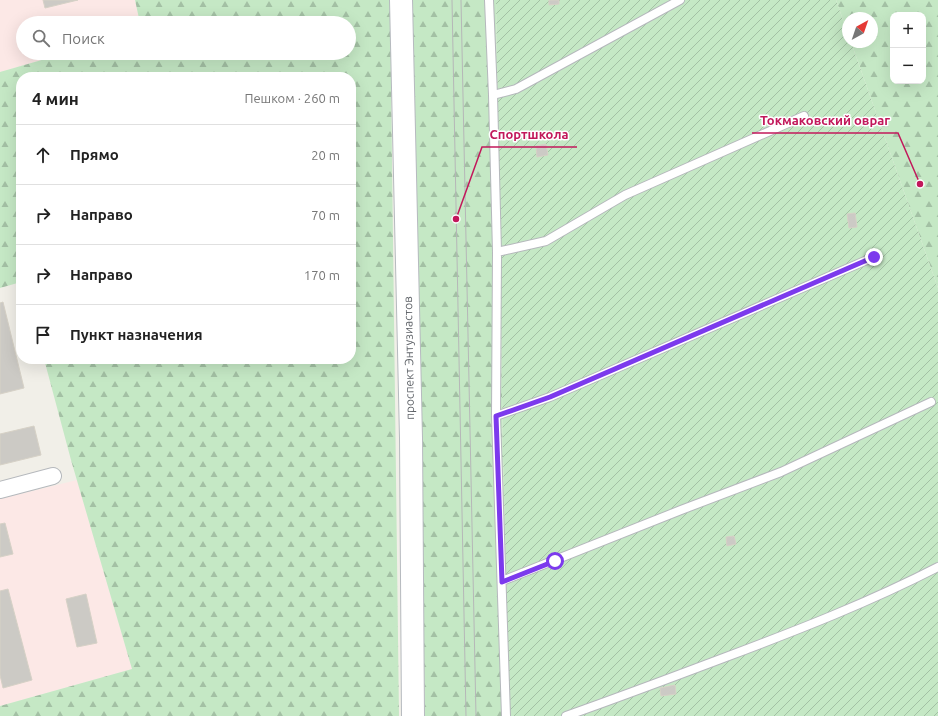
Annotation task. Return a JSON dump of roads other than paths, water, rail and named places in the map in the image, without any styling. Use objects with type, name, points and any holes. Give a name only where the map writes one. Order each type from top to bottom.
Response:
[{"type":"street","name":"проспект Энтузиастов","points":[[401,0],[411,438],[413,716]]},
{"type":"street","points":[[0,490],[53,476]]},
{"type":"lane","points":[[489,0],[497,252],[496,416],[506,716]]},
{"type":"lane","points":[[493,94],[516,89],[680,0]]},
{"type":"lane","points":[[497,252],[546,241],[625,195],[804,116]]},
{"type":"lane","points":[[496,416],[550,397],[874,257]]},
{"type":"lane","points":[[502,582],[782,472],[931,402]]},
{"type":"lane","points":[[566,716],[836,614],[898,587],[938,567]]},
{"type":"tram line","points":[[452,0],[466,716]]},
{"type":"tram line","points":[[461,0],[476,716]]},
{"type":"place","name":"Токмаковский овраг","points":[[920,184]]},
{"type":"place","name":"Спортшкола","points":[[456,219]]}]
